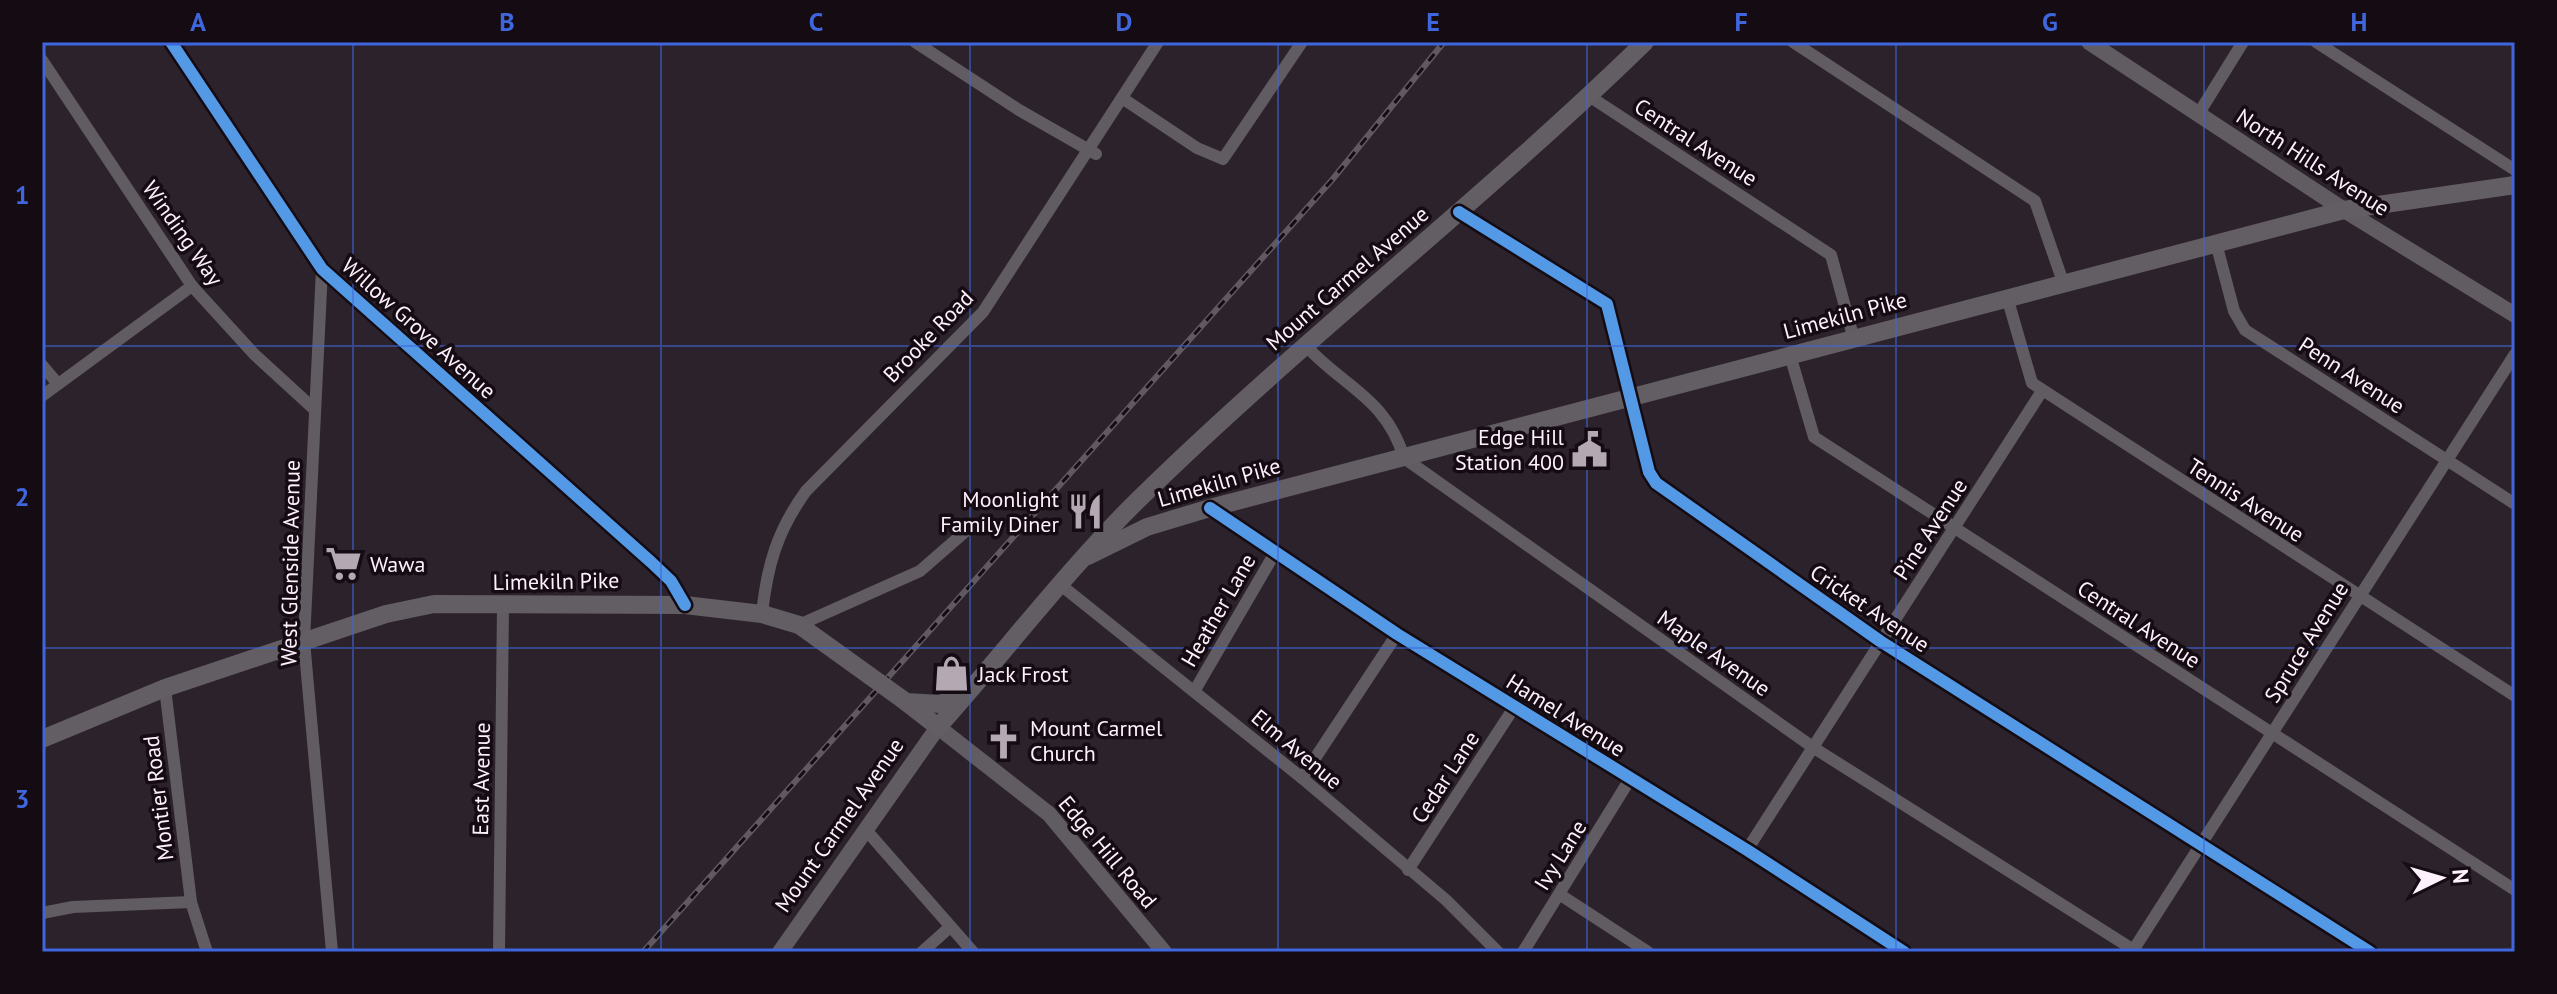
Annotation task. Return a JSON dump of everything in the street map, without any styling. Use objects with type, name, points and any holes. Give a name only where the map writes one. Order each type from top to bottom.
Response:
[{"type":"main road","name":"Mount Carmel Avenue","points":[[1088,556],[1137,501],[1306,346],[1589,96],[1645,42]]},
{"type":"main road","name":"Limekiln Pike","points":[[42,739],[165,688],[386,614],[434,604],[685,605],[762,614],[799,625],[938,727],[1088,556],[1147,527],[1853,336],[2344,210],[2515,185]]},
{"type":"main road","points":[[904,700],[940,704],[968,693]]},
{"type":"street","name":"Willow Grove Avenue","points":[[171,42],[322,269],[651,562],[671,581],[685,605]]},
{"type":"street","points":[[915,42],[1093,152]]},
{"type":"street","name":"Brooke Road","points":[[762,614],[767,567],[778,535],[793,508],[806,491],[983,312],[1093,152],[1122,98],[1158,42]]},
{"type":"street","points":[[1122,98],[1197,148],[1223,159],[1302,42]]},
{"type":"street","points":[[1793,42],[2035,201],[2063,282]]},
{"type":"street","name":"North Hills Avenue","points":[[2089,42],[2344,210],[2515,315]]},
{"type":"street","points":[[2199,113],[2243,42]]},
{"type":"street","points":[[2316,42],[2515,170]]},
{"type":"street","name":"Winding Way","points":[[42,60],[192,286],[254,354],[314,409]]},
{"type":"street","name":"Central Avenue","points":[[1589,96],[1831,255],[1853,336]]},
{"type":"street","name":"Cricket Avenue","points":[[1459,212],[1607,304],[1649,472],[1656,483],[1880,641],[2202,842],[2370,952]]},
{"type":"street","name":"Penn Avenue","points":[[2216,243],[2234,311],[2245,330],[2515,504]]},
{"type":"street","name":"West Glenside Avenue","points":[[322,269],[304,641],[332,952]]},
{"type":"street","points":[[42,396],[192,286]]},
{"type":"street","name":"Tennis Avenue","points":[[2007,297],[2032,383],[2042,391],[2515,696]]},
{"type":"street","points":[[1306,346],[1320,361],[1376,404],[1397,435],[1404,458]]},
{"type":"street","name":"Spruce Avenue","points":[[2134,951],[2515,354]]},
{"type":"street","name":"Central Avenue","points":[[1790,355],[1814,437],[2515,890]]},
{"type":"street","points":[[42,365],[58,384]]},
{"type":"street","name":"Pine Avenue","points":[[1747,850],[2042,391]]},
{"type":"street","name":"Maple Avenue","points":[[1404,458],[1814,748],[2134,951]]},
{"type":"street","name":"Hamel Avenue","points":[[1210,508],[1397,634],[1747,850],[1904,952]]},
{"type":"street","points":[[799,625],[920,571],[967,530]]},
{"type":"street","name":"Heather Lane","points":[[1195,690],[1276,551]]},
{"type":"street","name":"Elm Avenue","points":[[1062,586],[1302,778],[1446,900],[1498,952]]},
{"type":"street","name":"East Avenue","points":[[499,952],[503,606]]},
{"type":"street","points":[[1302,778],[1397,634]]},
{"type":"street","name":"Montier Road","points":[[165,688],[191,902],[207,952]]},
{"type":"street","name":"Cedar Lane","points":[[1408,870],[1515,706]]},
{"type":"street","name":"Mount Carmel Avenue","points":[[780,952],[938,727]]},
{"type":"street","name":"Edge Hill Road","points":[[938,727],[1049,814],[1164,952]]},
{"type":"street","name":"Ivy Lane","points":[[1523,952],[1630,779]]},
{"type":"street","points":[[866,830],[973,952]]},
{"type":"street","points":[[1559,894],[1648,952]]},
{"type":"street","points":[[42,913],[73,907],[191,902]]},
{"type":"street","points":[[922,952],[950,927]]},
{"type":"railway","points":[[643,952],[1332,180],[1444,42]]},
{"type":"cycle path","points":[[171,42],[322,269],[651,562],[671,581],[685,605]]},
{"type":"cycle path","points":[[1459,212],[1607,304],[1649,472],[1656,483],[1880,641],[2370,952]]},
{"type":"cycle path","points":[[1210,508],[1397,634],[1747,850],[1904,952]]},
{"type":"place","name":"Edge Hill Station 400","points":[[1590,450]]},
{"type":"place","name":"Moonlight Family Diner","points":[[1085,512]]},
{"type":"place","name":"Wawa","points":[[344,564]]},
{"type":"place","name":"Jack Frost","points":[[952,674]]},
{"type":"place","name":"Mount Carmel Church","points":[[1004,741]]}]
